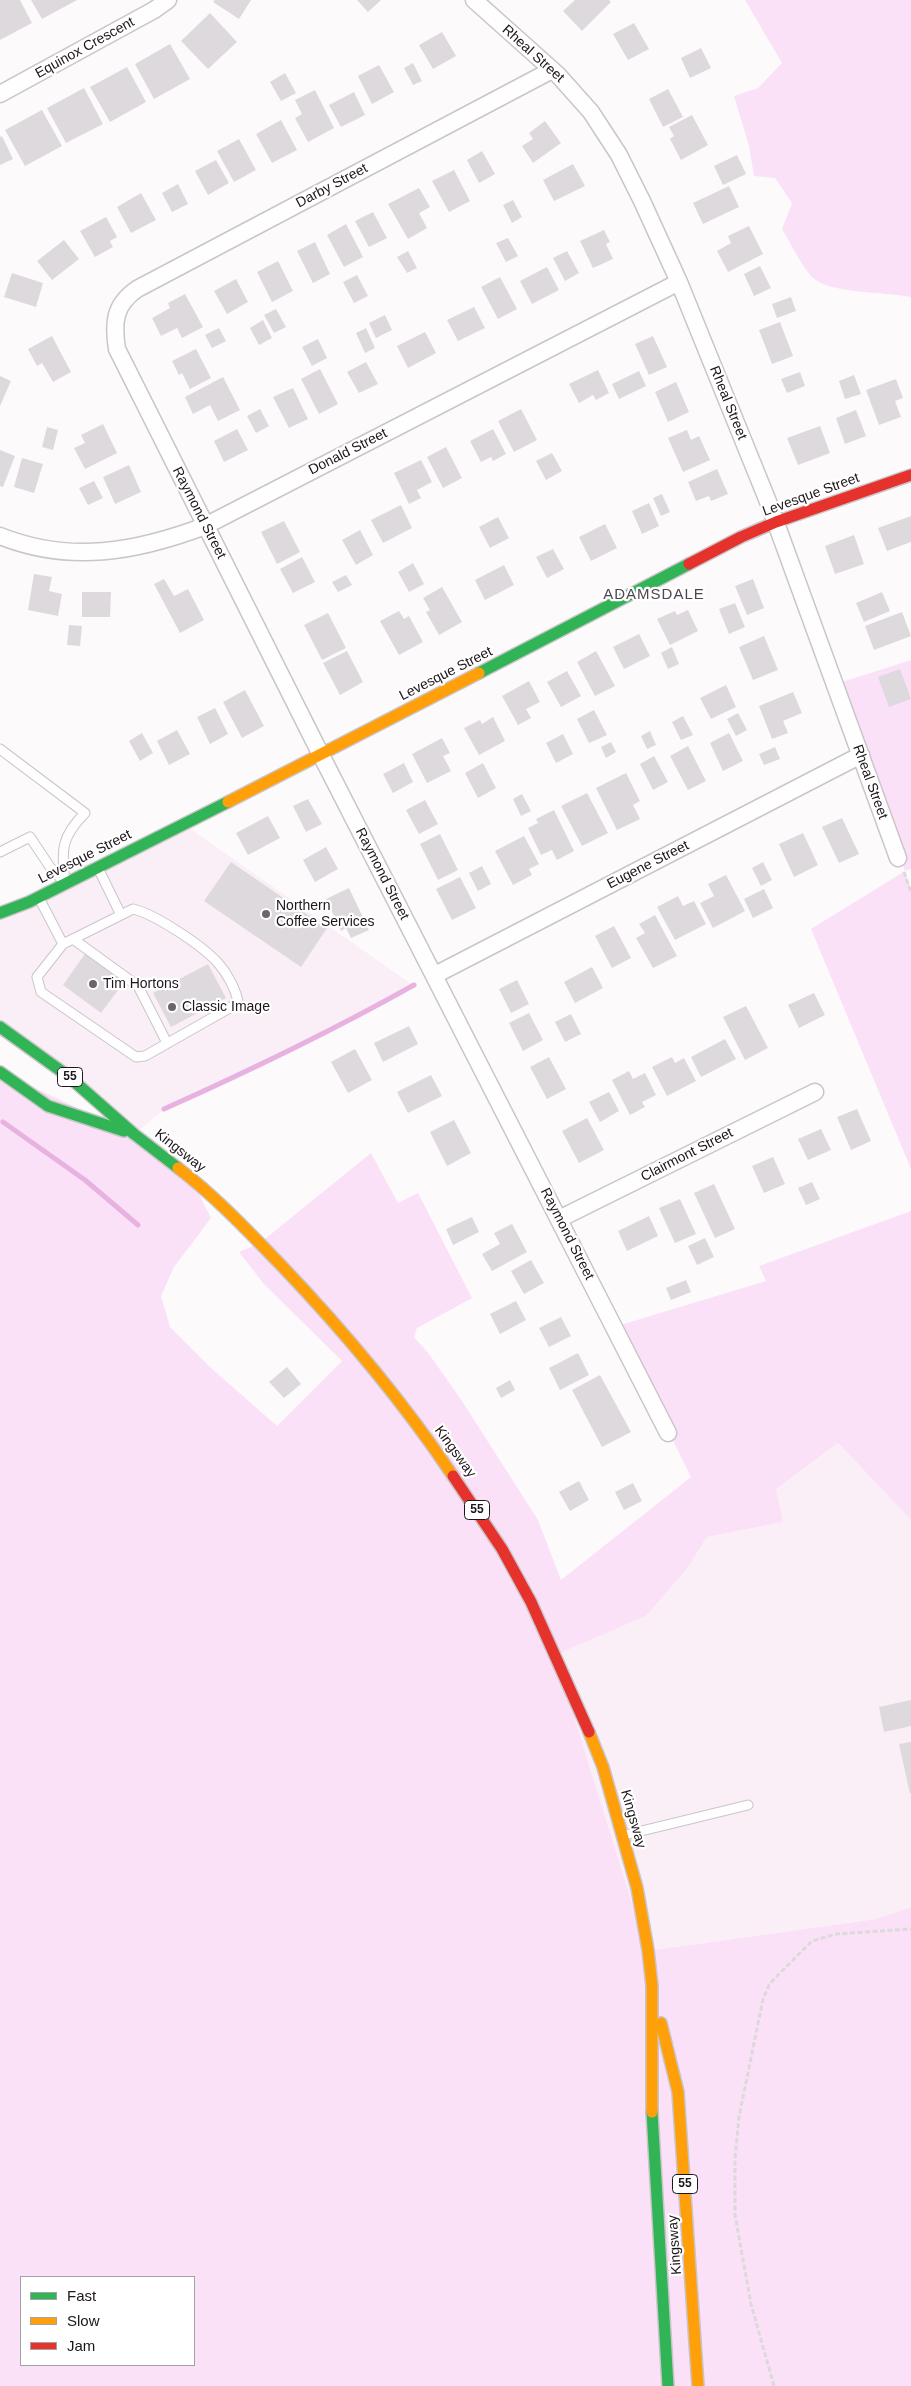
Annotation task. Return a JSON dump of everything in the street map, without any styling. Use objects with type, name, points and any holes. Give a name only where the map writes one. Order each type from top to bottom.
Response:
[{"type":"main road","name":"Levesque Street","points":[[0,913],[38,897],[321,755],[709,554],[776,522],[911,475]]},
{"type":"main road","name":"Kingsway","points":[[0,1027],[68,1076],[134,1134],[191,1178],[250,1233],[321,1307],[361,1353],[466,1492],[502,1549],[556,1654],[603,1767],[623,1836],[637,1888],[652,1986],[678,2092],[698,2386]]},
{"type":"main road","name":"Kingsway","points":[[0,1072],[48,1106],[134,1134]]},
{"type":"main road","name":"Kingsway","points":[[652,1986],[650,2087],[668,2386]]},
{"type":"street","name":"Equinox Crescent","points":[[0,94],[154,10],[168,0]]},
{"type":"street","name":"Rheal Street","points":[[474,0],[575,92],[605,131],[642,201],[679,282],[776,522],[898,858]]},
{"type":"street","name":"Darby Street","points":[[118,310],[128,295],[137,289],[552,70]]},
{"type":"street","name":"Donald Street","points":[[0,536],[22,545],[58,552],[89,553],[150,544],[204,526],[679,282]]},
{"type":"street","name":"Raymond Street","points":[[118,310],[115,329],[117,349],[204,526],[668,1433]]},
{"type":"street","name":"Eugene Street","points":[[435,975],[860,756]]},
{"type":"street","name":"Clairmont Street","points":[[559,1219],[815,1092]]},
{"type":"lane","points":[[0,749],[85,813],[72,826],[63,845],[66,883]]},
{"type":"lane","points":[[0,852],[30,837],[50,867],[66,883]]},
{"type":"lane","points":[[97,867],[121,915]]},
{"type":"lane","points":[[38,897],[63,944]]},
{"type":"lane","points":[[133,909],[147,912],[208,953],[219,965],[236,992],[238,1001],[233,1006],[167,1044],[145,1056],[136,1057],[41,992],[37,977],[63,944],[121,915],[133,909]]},
{"type":"lane","points":[[73,939],[138,986],[167,1044]]},
{"type":"lane","points":[[623,1836],[748,1805]]},
{"type":"path","points":[[898,858],[911,893]]},
{"type":"path","points":[[774,2386],[751,2304],[735,2215],[735,2159],[739,2116],[763,1999],[769,1985],[812,1941],[836,1934],[911,1930]]},
{"type":"shaded area","points":[[745,0],[911,0],[911,297],[846,290],[821,283],[813,278],[805,269],[782,229],[792,203],[775,178],[754,176],[749,146],[734,96],[758,88],[782,63]]},
{"type":"shaded area","points":[[911,660],[911,869],[905,871],[836,684]]},
{"type":"shaded area","points":[[185,825],[414,986],[349,1022],[260,1067],[164,1110],[134,1134],[0,1027],[0,913]]},
{"type":"shaded area","points":[[905,871],[911,889],[911,1169],[811,929]]},
{"type":"shaded area","points":[[0,1072],[134,1134],[191,1178],[211,1218],[174,1267],[161,1296],[170,1327],[210,1367],[277,1426],[342,1361],[263,1283],[239,1252],[260,1243],[371,1153],[398,1203],[418,1193],[472,1298],[417,1328],[414,1337],[429,1354],[462,1401],[538,1520],[561,1580],[691,1477],[617,1326],[766,1281],[759,1266],[911,1211],[911,1520],[838,1443],[776,1489],[783,1522],[707,1537],[686,1570],[646,1616],[555,1655],[647,1951],[876,1919],[911,1907],[911,2386],[0,2386]]},
{"type":"shaded area","points":[[838,1443],[911,1520],[911,1907],[876,1919],[647,1951],[555,1654],[646,1616],[686,1570],[707,1537],[783,1522],[775,1489]]},
{"type":"building","points":[[0,0],[20,0],[32,23],[0,40]]},
{"type":"building","points":[[31,0],[77,0],[42,19]]},
{"type":"building","points":[[215,0],[251,0],[239,19],[213,2]]},
{"type":"building","points":[[357,0],[381,0],[368,12]]},
{"type":"building","points":[[575,0],[609,0],[611,2],[582,31],[563,11]]},
{"type":"building","points":[[210,13],[237,42],[208,69],[181,41]]},
{"type":"building","points":[[634,23],[649,49],[628,60],[613,34]]},
{"type":"building","points":[[442,32],[456,56],[433,69],[419,45]]},
{"type":"building","points":[[170,44],[190,79],[154,99],[135,64]]},
{"type":"building","points":[[701,48],[711,68],[690,78],[681,58]]},
{"type":"building","points":[[413,63],[422,81],[413,85],[404,68]]},
{"type":"building","points":[[379,65],[394,92],[372,104],[358,76]]},
{"type":"building","points":[[127,67],[146,102],[110,122],[90,87]]},
{"type":"building","points":[[285,73],[296,93],[281,101],[270,82]]},
{"type":"building","points":[[84,88],[103,124],[66,143],[47,108]]},
{"type":"building","points":[[668,89],[683,117],[663,127],[649,99]]},
{"type":"building","points":[[315,90],[334,128],[308,142],[295,118],[302,114],[295,100]]},
{"type":"building","points":[[354,92],[365,115],[341,127],[329,105]]},
{"type":"building","points":[[42,110],[62,146],[25,166],[5,130]]},
{"type":"building","points":[[692,115],[708,145],[681,160],[670,139],[674,136],[669,127]]},
{"type":"building","points":[[281,120],[297,150],[272,163],[256,134]]},
{"type":"building","points":[[545,121],[561,143],[533,163],[522,146],[533,139],[529,133]]},
{"type":"building","points":[[2,136],[13,159],[0,165],[0,137]]},
{"type":"building","points":[[239,139],[256,170],[234,182],[217,151]]},
{"type":"building","points":[[482,151],[495,174],[479,183],[467,160]]},
{"type":"building","points":[[737,155],[746,174],[723,185],[714,166]]},
{"type":"building","points":[[216,160],[229,183],[208,195],[195,171]]},
{"type":"building","points":[[573,164],[585,186],[554,201],[543,180]]},
{"type":"building","points":[[454,170],[470,201],[449,212],[432,181]]},
{"type":"building","points":[[178,184],[188,204],[172,212],[162,193]]},
{"type":"building","points":[[729,186],[739,207],[703,224],[693,203]]},
{"type":"building","points":[[419,188],[430,207],[419,213],[427,228],[408,239],[388,204]]},
{"type":"building","points":[[141,193],[156,220],[131,233],[117,207]]},
{"type":"building","points":[[513,200],[522,217],[512,223],[503,205]]},
{"type":"building","points":[[373,212],[387,238],[369,247],[355,221]]},
{"type":"building","points":[[106,217],[117,237],[110,241],[113,247],[95,257],[80,231]]},
{"type":"building","points":[[346,224],[363,257],[344,267],[327,235]]},
{"type":"building","points":[[749,226],[763,254],[728,272],[717,251],[731,243],[728,236]]},
{"type":"building","points":[[604,230],[610,242],[606,244],[613,259],[593,268],[580,241]]},
{"type":"building","points":[[508,238],[518,256],[506,262],[496,243]]},
{"type":"building","points":[[64,240],[79,259],[52,280],[37,261]]},
{"type":"building","points":[[315,242],[330,274],[313,283],[297,251]]},
{"type":"building","points":[[408,251],[417,268],[407,273],[397,257]]},
{"type":"building","points":[[567,251],[579,273],[565,281],[553,258]]},
{"type":"building","points":[[278,261],[293,291],[272,302],[257,272]]},
{"type":"building","points":[[760,266],[771,288],[754,296],[744,274]]},
{"type":"building","points":[[547,267],[559,290],[532,304],[520,281]]},
{"type":"building","points":[[12,273],[43,283],[36,307],[4,297]]},
{"type":"building","points":[[357,275],[368,296],[354,303],[343,282]]},
{"type":"building","points":[[500,277],[517,309],[498,319],[481,287]]},
{"type":"building","points":[[236,279],[248,302],[227,314],[214,291]]},
{"type":"building","points":[[185,294],[203,327],[182,338],[177,328],[161,336],[152,318],[170,308],[168,303]]},
{"type":"building","points":[[791,297],[796,311],[777,318],[772,304]]},
{"type":"building","points":[[474,307],[485,328],[458,341],[447,320]]},
{"type":"building","points":[[276,309],[286,327],[274,333],[264,315]]},
{"type":"building","points":[[385,315],[392,330],[376,338],[369,323]]},
{"type":"building","points":[[263,320],[272,338],[259,345],[250,328]]},
{"type":"building","points":[[780,322],[793,356],[772,364],[759,330]]},
{"type":"building","points":[[219,328],[226,341],[212,348],[205,335]]},
{"type":"building","points":[[366,328],[375,348],[365,353],[356,333]]},
{"type":"building","points":[[425,332],[436,353],[408,368],[397,346]]},
{"type":"building","points":[[52,336],[71,372],[53,382],[42,363],[37,366],[28,349]]},
{"type":"building","points":[[653,336],[667,367],[649,375],[635,344]]},
{"type":"building","points":[[318,339],[327,358],[312,366],[302,347]]},
{"type":"building","points":[[196,349],[211,378],[190,389],[182,373],[179,375],[172,361]]},
{"type":"building","points":[[366,362],[378,384],[359,393],[347,372]]},
{"type":"building","points":[[320,369],[338,404],[319,414],[301,379]]},
{"type":"building","points":[[598,370],[609,393],[596,400],[593,395],[579,403],[569,384]]},
{"type":"building","points":[[639,371],[646,386],[619,399],[612,384]]},
{"type":"building","points":[[800,372],[805,386],[787,393],[781,379]]},
{"type":"building","points":[[854,375],[861,394],[845,399],[839,381]]},
{"type":"building","points":[[0,376],[11,381],[0,406]]},
{"type":"building","points":[[223,377],[240,410],[218,421],[210,405],[193,414],[185,397]]},
{"type":"building","points":[[896,379],[903,398],[895,401],[901,417],[879,425],[866,390]]},
{"type":"building","points":[[676,382],[689,412],[668,422],[655,392]]},
{"type":"building","points":[[293,388],[308,419],[289,428],[273,397]]},
{"type":"building","points":[[260,409],[269,426],[256,433],[247,416]]},
{"type":"building","points":[[521,409],[537,440],[514,452],[498,421]]},
{"type":"building","points":[[856,410],[866,436],[845,444],[836,418]]},
{"type":"building","points":[[103,424],[117,453],[85,469],[74,448],[85,443],[81,435]]},
{"type":"building","points":[[820,426],[830,453],[798,465],[787,438]]},
{"type":"building","points":[[47,427],[58,430],[53,450],[42,447]]},
{"type":"building","points":[[237,429],[248,450],[224,462],[214,441]]},
{"type":"building","points":[[493,429],[506,454],[493,461],[491,457],[481,462],[470,441]]},
{"type":"building","points":[[687,430],[691,440],[699,436],[710,460],[683,472],[668,438]]},
{"type":"building","points":[[446,447],[462,478],[443,488],[427,457]]},
{"type":"building","points":[[0,450],[15,456],[3,487],[0,486]]},
{"type":"building","points":[[552,453],[562,471],[546,480],[536,461]]},
{"type":"building","points":[[22,458],[43,464],[34,493],[14,487]]},
{"type":"building","points":[[421,460],[432,482],[417,490],[421,498],[409,504],[394,473]]},
{"type":"building","points":[[129,465],[141,492],[115,504],[103,477]]},
{"type":"building","points":[[717,469],[728,494],[711,501],[709,496],[696,501],[688,482]]},
{"type":"building","points":[[94,481],[103,498],[88,505],[79,488]]},
{"type":"building","points":[[662,494],[670,512],[661,516],[653,498]]},
{"type":"building","points":[[649,503],[659,526],[642,534],[632,511]]},
{"type":"building","points":[[401,505],[412,528],[383,543],[371,520]]},
{"type":"building","points":[[911,516],[911,542],[887,551],[878,528]]},
{"type":"building","points":[[498,517],[509,538],[490,548],[479,527]]},
{"type":"building","points":[[284,521],[300,552],[277,564],[261,532]]},
{"type":"building","points":[[605,524],[617,548],[591,561],[579,537]]},
{"type":"building","points":[[360,530],[373,555],[356,565],[342,540]]},
{"type":"building","points":[[854,535],[864,564],[835,574],[825,546]]},
{"type":"building","points":[[553,549],[564,569],[547,578],[536,557]]},
{"type":"building","points":[[302,557],[315,582],[293,593],[280,569]]},
{"type":"building","points":[[413,563],[424,584],[409,592],[398,572]]},
{"type":"building","points":[[504,565],[514,585],[485,600],[475,580]]},
{"type":"building","points":[[34,574],[52,577],[49,591],[62,594],[58,616],[28,610]]},
{"type":"building","points":[[346,575],[352,585],[338,592],[332,582]]},
{"type":"building","points":[[164,579],[174,596],[188,589],[204,620],[180,633],[154,584]]},
{"type":"building","points":[[753,579],[764,608],[747,615],[735,586]]},
{"type":"building","points":[[442,587],[462,622],[439,635],[426,612],[430,610],[423,598]]},
{"type":"building","points":[[82,592],[111,592],[110,617],[82,617]]},
{"type":"building","points":[[882,592],[890,611],[864,622],[856,603]]},
{"type":"building","points":[[735,603],[745,627],[729,634],[719,609]]},
{"type":"building","points":[[688,610],[698,631],[670,645],[657,619],[675,611],[677,615]]},
{"type":"building","points":[[399,611],[404,619],[409,616],[423,642],[399,655],[380,621]]},
{"type":"building","points":[[902,612],[911,636],[874,650],[865,626]]},
{"type":"building","points":[[328,613],[346,648],[322,660],[304,625]]},
{"type":"building","points":[[69,625],[82,626],[80,646],[67,645]]},
{"type":"building","points":[[639,634],[650,656],[624,669],[613,647]]},
{"type":"building","points":[[764,636],[778,670],[753,680],[739,647]]},
{"type":"building","points":[[672,647],[679,664],[668,669],[661,653]]},
{"type":"building","points":[[347,651],[363,682],[340,695],[323,663]]},
{"type":"building","points":[[596,651],[615,686],[595,696],[577,662]]},
{"type":"building","points":[[900,669],[911,699],[889,707],[878,677]]},
{"type":"building","points":[[567,671],[581,696],[561,707],[547,682]]},
{"type":"building","points":[[529,681],[540,702],[526,709],[531,718],[518,725],[502,696]]},
{"type":"building","points":[[726,685],[736,707],[711,719],[700,698]]},
{"type":"building","points":[[245,690],[264,726],[242,738],[223,702]]},
{"type":"building","points":[[793,692],[802,713],[783,721],[788,733],[772,739],[759,706]]},
{"type":"building","points":[[215,708],[228,734],[210,744],[197,717]]},
{"type":"building","points":[[594,710],[607,735],[589,743],[577,719]]},
{"type":"building","points":[[738,713],[747,730],[736,736],[727,719]]},
{"type":"building","points":[[683,716],[693,735],[681,740],[672,722]]},
{"type":"building","points":[[493,717],[505,741],[479,755],[464,728],[480,720],[482,724]]},
{"type":"building","points":[[177,730],[190,754],[169,765],[157,741]]},
{"type":"building","points":[[650,731],[656,745],[647,749],[641,736]]},
{"type":"building","points":[[142,733],[153,753],[140,761],[129,741]]},
{"type":"building","points":[[729,733],[743,761],[723,771],[710,743]]},
{"type":"building","points":[[563,734],[573,754],[556,763],[546,743]]},
{"type":"building","points":[[442,738],[450,753],[443,756],[451,771],[427,783],[412,754]]},
{"type":"building","points":[[611,742],[616,752],[606,758],[601,747]]},
{"type":"building","points":[[688,746],[706,781],[688,790],[670,756]]},
{"type":"building","points":[[775,747],[780,759],[764,765],[759,754]]},
{"type":"building","points":[[654,756],[668,782],[653,790],[640,764]]},
{"type":"building","points":[[404,763],[413,782],[393,793],[383,774]]},
{"type":"building","points":[[483,763],[496,788],[478,798],[465,773]]},
{"type":"building","points":[[626,773],[640,801],[633,805],[640,819],[617,830],[596,788]]},
{"type":"building","points":[[587,793],[608,833],[582,846],[561,806]]},
{"type":"building","points":[[522,794],[531,811],[521,816],[513,799]]},
{"type":"building","points":[[308,799],[322,824],[306,832],[293,806]]},
{"type":"building","points":[[425,800],[438,824],[419,834],[406,810]]},
{"type":"building","points":[[554,810],[574,851],[557,860],[552,850],[541,855],[528,828],[538,823],[536,819]]},
{"type":"building","points":[[268,816],[280,838],[248,855],[236,833]]},
{"type":"building","points":[[842,818],[859,854],[839,863],[822,827]]},
{"type":"building","points":[[803,833],[818,865],[794,877],[779,844]]},
{"type":"building","points":[[440,834],[458,870],[438,880],[420,844]]},
{"type":"building","points":[[524,836],[539,864],[529,869],[532,875],[513,885],[495,851]]},
{"type":"building","points":[[326,847],[338,869],[315,882],[303,860]]},
{"type":"building","name":"Northern Coffee Services","points":[[231,862],[327,928],[301,967],[204,901]]},
{"type":"building","points":[[763,862],[772,880],[761,886],[752,868]]},
{"type":"building","points":[[482,866],[491,884],[478,891],[469,873]]},
{"type":"building","points":[[726,875],[745,911],[713,928],[700,903],[714,896],[708,884]]},
{"type":"building","points":[[460,877],[476,908],[452,920],[436,889]]},
{"type":"building","points":[[349,888],[369,930],[351,938],[346,928],[341,931],[326,899]]},
{"type":"building","points":[[764,889],[773,908],[753,918],[744,899]]},
{"type":"building","points":[[678,896],[683,906],[694,901],[706,924],[675,940],[657,907]]},
{"type":"building","points":[[655,915],[677,956],[653,968],[636,938],[645,933],[639,924]]},
{"type":"building","points":[[614,926],[631,958],[612,968],[595,936]]},
{"type":"building","name":"Tim Hortons","points":[[85,954],[124,982],[101,1013],[63,985]]},
{"type":"building","points":[[208,964],[226,998],[171,1027],[153,993]]},
{"type":"building","points":[[592,967],[603,988],[575,1003],[564,982]]},
{"type":"building","points":[[517,980],[529,1004],[511,1013],[499,989]]},
{"type":"building","points":[[814,993],[825,1015],[799,1028],[788,1005]]},
{"type":"building","points":[[746,1006],[768,1048],[745,1060],[723,1017]]},
{"type":"building","points":[[529,1013],[543,1040],[523,1051],[509,1023]]},
{"type":"building","points":[[571,1014],[581,1034],[565,1042],[555,1022]]},
{"type":"building","points":[[409,1026],[418,1044],[383,1062],[374,1043]]},
{"type":"building","points":[[725,1039],[736,1059],[701,1077],[691,1057]]},
{"type":"building","points":[[355,1049],[372,1080],[348,1093],[331,1062]]},
{"type":"building","points":[[549,1057],[566,1089],[547,1099],[530,1067]]},
{"type":"building","points":[[672,1057],[675,1063],[684,1058],[696,1081],[667,1096],[652,1067]]},
{"type":"building","points":[[629,1071],[633,1079],[645,1073],[656,1095],[642,1102],[645,1107],[630,1115],[612,1080]]},
{"type":"building","points":[[431,1075],[442,1096],[408,1113],[397,1092]]},
{"type":"building","points":[[609,1092],[619,1111],[600,1122],[589,1102]]},
{"type":"building","points":[[857,1109],[871,1141],[851,1150],[837,1117]]},
{"type":"building","points":[[587,1118],[604,1150],[579,1163],[562,1131]]},
{"type":"building","points":[[454,1120],[471,1153],[447,1166],[430,1132]]},
{"type":"building","points":[[821,1129],[831,1150],[808,1160],[798,1139]]},
{"type":"building","points":[[773,1157],[785,1184],[764,1193],[752,1166]]},
{"type":"building","points":[[812,1182],[820,1199],[806,1205],[798,1188]]},
{"type":"building","points":[[714,1184],[735,1229],[715,1238],[694,1193]]},
{"type":"building","points":[[680,1199],[696,1234],[675,1243],[659,1208]]},
{"type":"building","points":[[649,1216],[658,1236],[627,1251],[618,1231]]},
{"type":"building","points":[[472,1217],[479,1232],[453,1245],[446,1229]]},
{"type":"building","points":[[512,1224],[527,1252],[492,1271],[482,1254],[500,1244],[494,1233]]},
{"type":"building","points":[[705,1238],[714,1257],[697,1265],[688,1246]]},
{"type":"building","points":[[531,1260],[544,1283],[524,1294],[511,1271]]},
{"type":"building","points":[[686,1280],[691,1292],[671,1300],[666,1288]]},
{"type":"building","points":[[516,1301],[526,1320],[500,1334],[490,1314]]},
{"type":"building","points":[[561,1317],[571,1336],[549,1347],[539,1328]]},
{"type":"building","points":[[578,1353],[589,1375],[560,1390],[549,1368]]},
{"type":"building","points":[[287,1367],[301,1384],[284,1398],[269,1382]]},
{"type":"building","points":[[600,1375],[631,1432],[602,1447],[572,1390]]},
{"type":"building","points":[[510,1380],[515,1390],[501,1398],[496,1388]]},
{"type":"building","points":[[579,1481],[589,1500],[570,1511],[559,1492]]},
{"type":"building","points":[[633,1483],[642,1501],[624,1510],[615,1492]]},
{"type":"building","points":[[911,1700],[911,1726],[884,1732],[879,1707]]},
{"type":"building","points":[[911,1742],[911,1793],[910,1794],[899,1744]]},
{"type":"waterway","points":[[164,1109],[290,1050],[414,985]]},
{"type":"waterway","points":[[3,1122],[85,1180],[138,1225]]},
{"type":"traffic: fast","points":[[479,673],[689,564]]},
{"type":"traffic: fast","points":[[0,913],[29,902],[228,802]]},
{"type":"traffic: fast","points":[[0,1027],[68,1076],[134,1134],[178,1168]]},
{"type":"traffic: fast","points":[[0,1072],[48,1106],[124,1131]]},
{"type":"traffic: fast","points":[[652,2112],[668,2386]]},
{"type":"traffic: slow","points":[[228,802],[479,673]]},
{"type":"traffic: slow","points":[[178,1168],[231,1214],[326,1314],[371,1366],[434,1448],[453,1476]]},
{"type":"traffic: slow","points":[[589,1732],[603,1767],[637,1888],[648,1950],[652,1986],[652,2112]]},
{"type":"traffic: slow","points":[[661,2023],[678,2092],[698,2386]]},
{"type":"traffic: jam","points":[[689,564],[741,537],[776,522],[911,475]]},
{"type":"traffic: jam","points":[[453,1476],[502,1549],[531,1602],[589,1732]]},
{"type":"place","name":"Northern Coffee Services","points":[[266,914]]},
{"type":"place","name":"Tim Hortons","points":[[93,984]]},
{"type":"place","name":"Classic Image","points":[[172,1007]]},
{"type":"district","name":"ADAMSDALE","points":[[654,595]]}]
